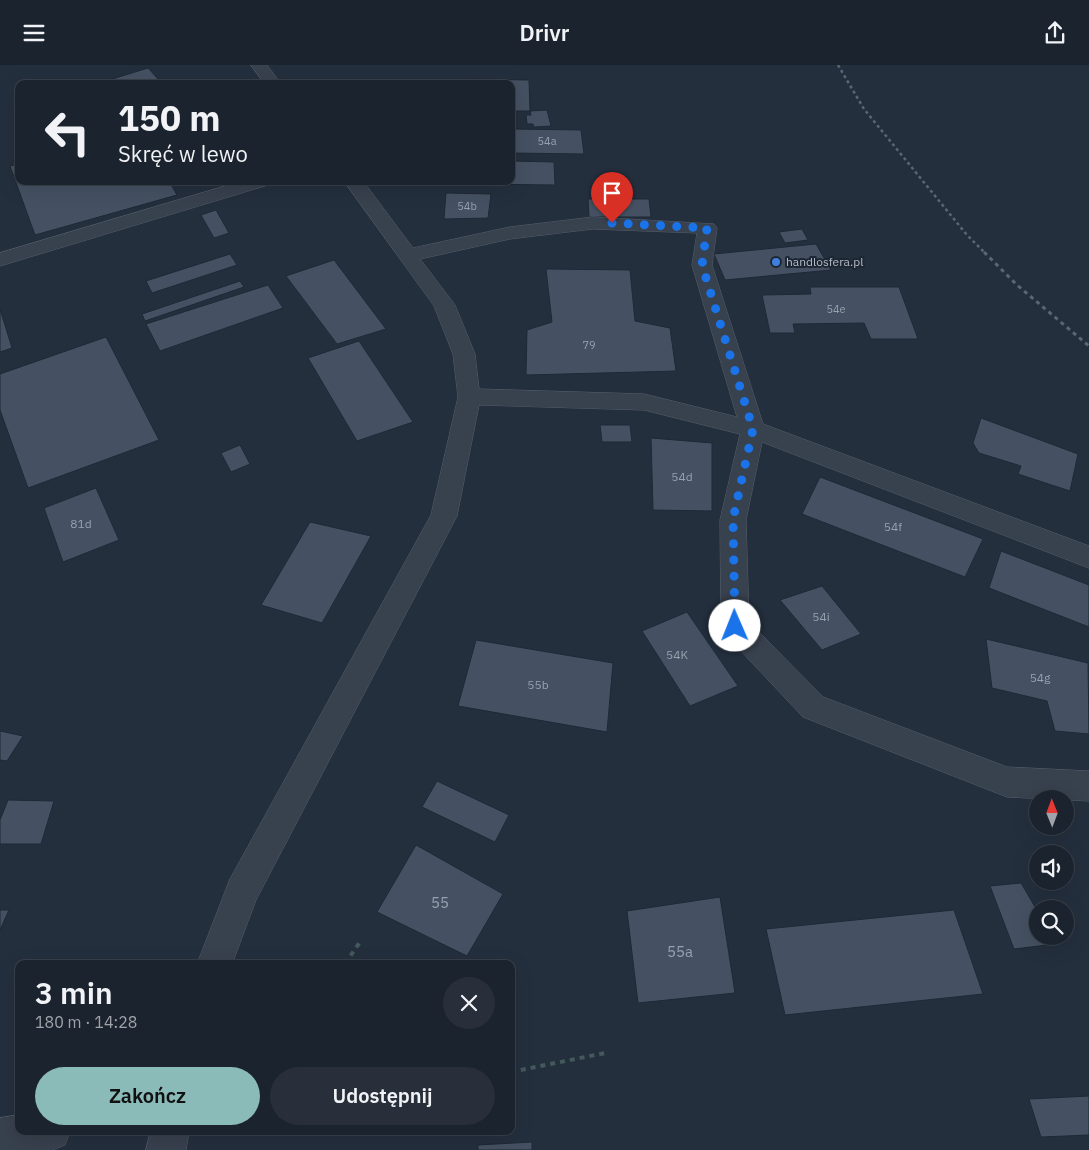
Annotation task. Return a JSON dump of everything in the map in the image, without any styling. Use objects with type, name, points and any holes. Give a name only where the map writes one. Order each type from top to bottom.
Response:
[{"type":"street","points":[[259,65],[270,80]]},
{"type":"street","points":[[0,260],[249,185]]},
{"type":"street","points":[[216,960],[242,891],[444,515],[469,397],[464,354],[444,305],[356,185]]},
{"type":"street","points":[[409,255],[510,233],[593,223],[707,228],[702,265],[753,429],[733,519],[735,626],[814,707],[1008,782],[1089,786]]},
{"type":"street","points":[[469,397],[644,402],[753,429],[1089,557]]},
{"type":"street","points":[[0,1137],[17,1135]]},
{"type":"street","points":[[166,1150],[169,1135]]},
{"type":"path","points":[[348,960],[360,941]]},
{"type":"path","points":[[515,1071],[605,1053]]},
{"type":"building","points":[[148,68],[158,79],[155,80],[109,80]]},
{"type":"building","points":[[468,79],[529,80],[530,111],[515,111],[515,80]]},
{"type":"building","points":[[547,110],[551,126],[534,127],[533,124],[527,124],[526,115],[531,115],[530,111]]},
{"type":"building","points":[[515,129],[581,130],[584,154],[515,153]]},
{"type":"building","points":[[515,161],[554,162],[555,185],[515,184]]},
{"type":"building","points":[[15,165],[15,180],[10,166]]},
{"type":"building","points":[[17,185],[171,185],[177,195],[35,235]]},
{"type":"building","points":[[446,193],[491,194],[488,218],[444,219]]},
{"type":"building","points":[[588,199],[649,199],[651,217],[589,217]]},
{"type":"building","points":[[216,210],[229,233],[214,238],[201,215]]},
{"type":"building","points":[[802,229],[808,240],[785,243],[779,232]]},
{"type":"building","points":[[816,244],[831,270],[725,280],[714,254]]},
{"type":"building","points":[[230,254],[237,265],[152,293],[146,281]]},
{"type":"building","points":[[334,260],[386,329],[337,344],[286,276]]},
{"type":"building","points":[[546,269],[630,270],[635,321],[670,328],[676,371],[526,375],[527,330],[552,322]]},
{"type":"building","points":[[240,281],[244,287],[145,321],[142,314]]},
{"type":"building","points":[[268,285],[283,308],[160,351],[146,324]]},
{"type":"building","points":[[810,287],[899,287],[918,339],[871,339],[864,323],[793,324],[795,333],[770,333],[762,295],[811,294]]},
{"type":"building","points":[[0,309],[12,348],[0,352]]},
{"type":"building","points":[[106,337],[159,440],[28,488],[0,410],[0,374]]},
{"type":"building","points":[[359,341],[413,422],[357,441],[308,358]]},
{"type":"building","points":[[981,418],[1078,454],[1070,491],[1018,474],[1021,466],[979,453],[973,443]]},
{"type":"building","points":[[600,425],[630,425],[632,442],[602,442]]},
{"type":"building","points":[[651,438],[712,443],[712,511],[653,510]]},
{"type":"building","points":[[240,445],[250,464],[231,472],[221,453]]},
{"type":"building","points":[[820,477],[983,539],[965,577],[802,514]]},
{"type":"building","points":[[96,488],[119,540],[63,562],[44,508]]},
{"type":"building","points":[[310,522],[371,536],[322,623],[261,605]]},
{"type":"building","points":[[1001,551],[1089,585],[1089,627],[989,588]]},
{"type":"building","points":[[822,586],[861,634],[822,650],[780,600]]},
{"type":"building","points":[[687,612],[738,686],[690,706],[642,631]]},
{"type":"building","points":[[986,639],[1088,663],[1089,734],[1055,731],[1047,701],[992,688]]},
{"type":"building","points":[[476,640],[613,663],[607,732],[458,706]]},
{"type":"building","points":[[0,731],[23,736],[7,761],[0,760]]},
{"type":"building","points":[[437,781],[509,815],[495,842],[422,807]]},
{"type":"building","points":[[8,800],[54,801],[41,844],[0,844],[0,820]]},
{"type":"building","points":[[416,845],[503,894],[467,956],[377,912]]},
{"type":"building","points":[[1021,883],[1031,900],[1029,900],[1029,945],[1048,945],[1014,949],[990,886]]},
{"type":"building","points":[[720,897],[735,993],[638,1003],[627,911]]},
{"type":"building","points":[[0,910],[9,910],[0,930]]},
{"type":"building","points":[[954,910],[983,994],[785,1015],[766,929]]},
{"type":"building","points":[[1089,1096],[1089,1135],[1041,1137],[1029,1099]]},
{"type":"building","points":[[532,1142],[532,1150],[478,1150],[478,1145]]},
{"type":"railway","points":[[838,65],[864,109],[967,235],[1017,285],[1089,346]]},
{"type":"place","name":"handlosfera.pl","points":[[776,262]]},
{"type":"route","points":[[612,223],[707,228],[702,265],[753,429],[733,519],[735,626]]}]
